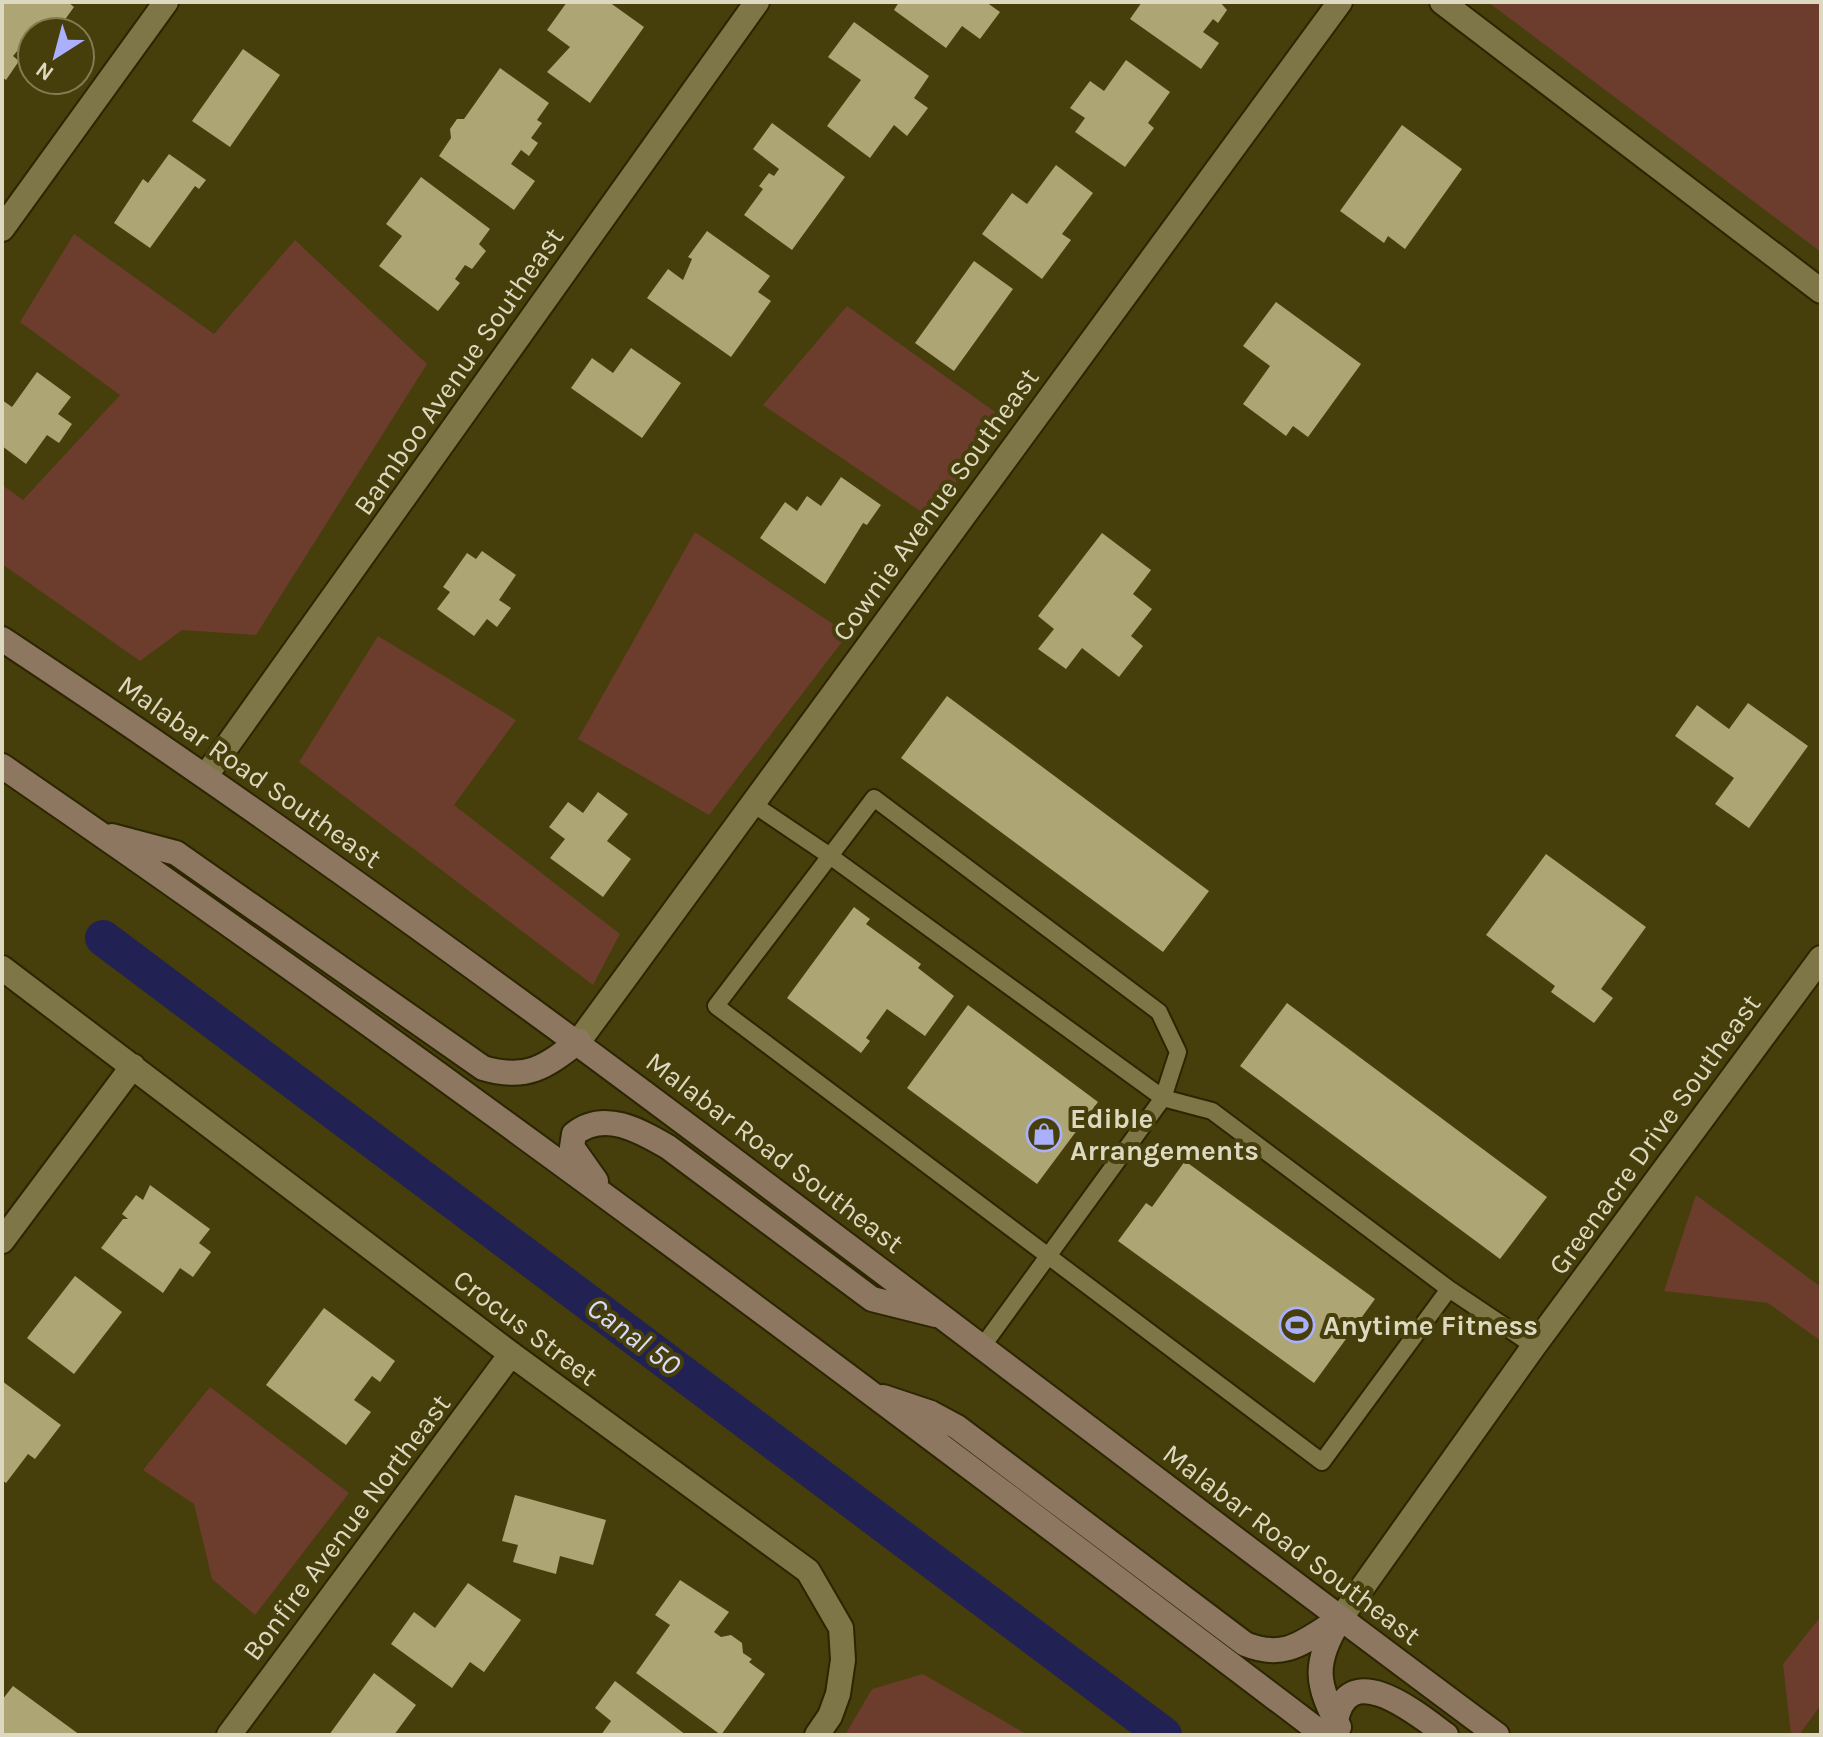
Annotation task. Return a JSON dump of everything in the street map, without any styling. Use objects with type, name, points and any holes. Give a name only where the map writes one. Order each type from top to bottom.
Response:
[{"type":"main road","name":"Malabar Road Southeast","points":[[2,639],[207,774],[579,1041],[1497,1735]]},
{"type":"main road","points":[[2,766],[611,1201],[861,1389],[1334,1730]]},
{"type":"main road","points":[[98,832],[176,853],[483,1068],[501,1074],[529,1073],[579,1041]]},
{"type":"main road","points":[[611,1201],[572,1147],[574,1134],[586,1125],[606,1122],[638,1129],[668,1147],[872,1299],[892,1307],[942,1316]]},
{"type":"main road","points":[[861,1389],[931,1413],[957,1427],[1245,1644],[1268,1653],[1293,1647],[1340,1619]]},
{"type":"main road","points":[[1334,1730],[1320,1689],[1322,1648],[1340,1619]]},
{"type":"main road","points":[[1334,1730],[1346,1698],[1361,1692],[1380,1692],[1410,1708],[1446,1735]]},
{"type":"street","points":[[2,229],[166,2]]},
{"type":"street","name":"Bamboo Avenue Southeast","points":[[207,774],[757,2]]},
{"type":"street","name":"Cownie Avenue Southeast","points":[[579,1041],[1340,2]]},
{"type":"street","points":[[1442,2],[1821,291]]},
{"type":"street","name":"Greenacre Drive Southeast","points":[[1340,1619],[1534,1346],[1821,958]]},
{"type":"street","name":"Crocus Street","points":[[2,968],[511,1354],[808,1571],[841,1628],[843,1660],[838,1694],[830,1716],[817,1735]]},
{"type":"street","points":[[2,1241],[133,1066]]},
{"type":"street","name":"Bonfire Avenue Northeast","points":[[229,1735],[511,1354]]},
{"type":"lane","points":[[982,1347],[1048,1256],[1163,1098],[1178,1052],[1159,1012],[874,798],[716,1006],[1048,1256],[1322,1462],[1449,1289]]},
{"type":"lane","points":[[753,804],[830,856],[1163,1098],[1212,1111],[1449,1289],[1534,1346]]},
{"type":"shaded area","points":[[1488,2],[1821,2],[1821,252]]},
{"type":"shaded area","points":[[74,234],[214,334],[295,240],[427,364],[256,635],[182,630],[140,661],[2,564],[2,485],[23,500],[120,395],[20,322]]},
{"type":"shaded area","points":[[847,306],[995,412],[935,521],[763,405]]},
{"type":"shaded area","points":[[695,532],[848,634],[709,815],[578,739]]},
{"type":"shaded area","points":[[378,636],[516,720],[454,805],[620,934],[593,985],[299,762]]},
{"type":"shaded area","points":[[1696,1195],[1821,1287],[1821,1341],[1768,1303],[1664,1291]]},
{"type":"shaded area","points":[[210,1387],[349,1493],[255,1615],[212,1579],[194,1504],[143,1470]]},
{"type":"shaded area","points":[[1821,1616],[1821,1705],[1799,1735],[1791,1735],[1783,1664]]},
{"type":"shaded area","points":[[923,1674],[1027,1735],[845,1735],[872,1689]]},
{"type":"building","points":[[2,2],[68,2],[74,7],[68,16],[16,16],[16,53],[13,56],[16,65],[6,80],[2,77]]},
{"type":"building","points":[[567,2],[609,2],[644,27],[590,103],[547,72],[570,47],[547,30]]},
{"type":"building","points":[[899,2],[986,2],[1000,12],[980,39],[962,26],[946,48],[894,10]]},
{"type":"building","points":[[1142,2],[1220,2],[1227,10],[1218,23],[1213,19],[1203,32],[1219,43],[1201,69],[1130,19]]},
{"type":"building","points":[[854,22],[929,76],[914,98],[928,108],[907,136],[894,125],[870,158],[827,126],[861,80],[828,57]]},
{"type":"building","points":[[243,49],[280,75],[230,147],[192,121]]},
{"type":"building","points":[[1126,60],[1170,92],[1148,123],[1154,128],[1125,167],[1075,132],[1085,118],[1070,108],[1090,81],[1104,91]]},
{"type":"building","points":[[500,68],[549,103],[537,120],[542,123],[531,138],[538,143],[529,156],[521,150],[511,164],[535,181],[514,210],[439,156],[451,138],[450,129],[457,119],[464,119]]},
{"type":"building","points":[[772,123],[845,177],[792,250],[744,215],[763,189],[759,186],[769,173],[774,176],[779,169],[753,149]]},
{"type":"building","points":[[1402,125],[1462,169],[1405,249],[1388,236],[1384,243],[1340,211]]},
{"type":"building","points":[[169,154],[206,180],[199,189],[195,186],[150,248],[114,223],[143,179],[148,183]]},
{"type":"building","points":[[1056,165],[1093,193],[1062,234],[1071,240],[1042,279],[982,234],[1012,193],[1027,204]]},
{"type":"building","points":[[421,177],[490,229],[479,244],[486,251],[472,269],[465,265],[455,279],[460,283],[438,311],[379,266],[402,236],[386,224]]},
{"type":"building","points":[[707,231],[770,276],[758,292],[771,301],[731,357],[647,298],[668,269],[683,280],[692,259],[688,257]]},
{"type":"building","points":[[974,261],[1013,289],[954,371],[915,343]]},
{"type":"building","points":[[1276,302],[1361,364],[1308,437],[1293,426],[1286,436],[1243,404],[1270,366],[1243,346]]},
{"type":"building","points":[[631,348],[681,383],[642,438],[571,388],[592,358],[613,373]]},
{"type":"building","points":[[37,372],[71,397],[58,414],[72,424],[59,443],[47,435],[26,464],[2,446],[2,400],[12,407]]},
{"type":"building","points":[[841,477],[881,505],[867,525],[863,523],[825,584],[760,538],[785,502],[797,511],[807,496],[821,506]]},
{"type":"building","points":[[1102,533],[1151,570],[1133,594],[1152,609],[1131,636],[1143,646],[1119,677],[1082,648],[1066,669],[1038,649],[1054,629],[1038,616]]},
{"type":"building","points":[[482,551],[516,575],[499,600],[511,608],[497,627],[487,619],[474,636],[437,609],[450,592],[443,587],[467,553],[476,559]]},
{"type":"building","points":[[947,696],[1209,891],[1163,952],[901,758]]},
{"type":"building","points":[[1748,703],[1808,746],[1749,828],[1715,804],[1734,778],[1675,736],[1697,705],[1729,729]]},
{"type":"building","points":[[598,792],[628,814],[607,841],[631,859],[603,897],[550,858],[565,839],[549,827],[568,802],[583,813]]},
{"type":"building","points":[[1546,854],[1646,927],[1601,989],[1613,998],[1594,1023],[1551,992],[1555,986],[1486,935]]},
{"type":"building","points":[[854,907],[870,919],[866,924],[921,964],[918,968],[954,996],[925,1036],[887,1009],[866,1038],[870,1041],[861,1053],[787,998]]},
{"type":"building","points":[[1287,1003],[1547,1197],[1500,1259],[1240,1066]]},
{"type":"building","points":[[968,1005],[1098,1102],[1037,1184],[907,1088]]},
{"type":"building","points":[[1185,1161],[1375,1299],[1314,1383],[1118,1241],[1146,1203],[1152,1207]]},
{"type":"building","points":[[150,1185],[210,1229],[199,1243],[211,1252],[193,1277],[180,1268],[163,1293],[101,1248],[123,1219],[128,1219],[122,1214],[136,1195],[143,1200]]},
{"type":"building","points":[[75,1276],[122,1312],[74,1374],[27,1338]]},
{"type":"building","points":[[324,1308],[395,1361],[380,1382],[372,1376],[354,1400],[371,1412],[346,1445],[266,1385]]},
{"type":"building","points":[[2,1381],[61,1425],[35,1459],[28,1454],[6,1483],[2,1480]]},
{"type":"building","points":[[515,1495],[606,1520],[593,1565],[560,1556],[556,1574],[513,1562],[518,1545],[502,1541]]},
{"type":"building","points":[[680,1580],[729,1612],[714,1632],[721,1637],[731,1635],[742,1643],[743,1653],[752,1659],[749,1662],[765,1674],[721,1735],[636,1673],[670,1625],[655,1615]]},
{"type":"building","points":[[468,1583],[521,1620],[484,1672],[470,1662],[452,1688],[391,1644],[414,1612],[435,1628]]},
{"type":"building","points":[[374,1673],[416,1705],[394,1735],[329,1735]]},
{"type":"building","points":[[615,1681],[686,1735],[601,1735],[611,1721],[595,1708]]},
{"type":"building","points":[[13,1686],[80,1735],[2,1735],[2,1700]]},
{"type":"waterway","name":"Canal 50","points":[[103,938],[1164,1735]]},
{"type":"place","name":"Edible Arrangements","points":[[1044,1134]]},
{"type":"place","name":"Anytime Fitness","points":[[1297,1325]]}]
